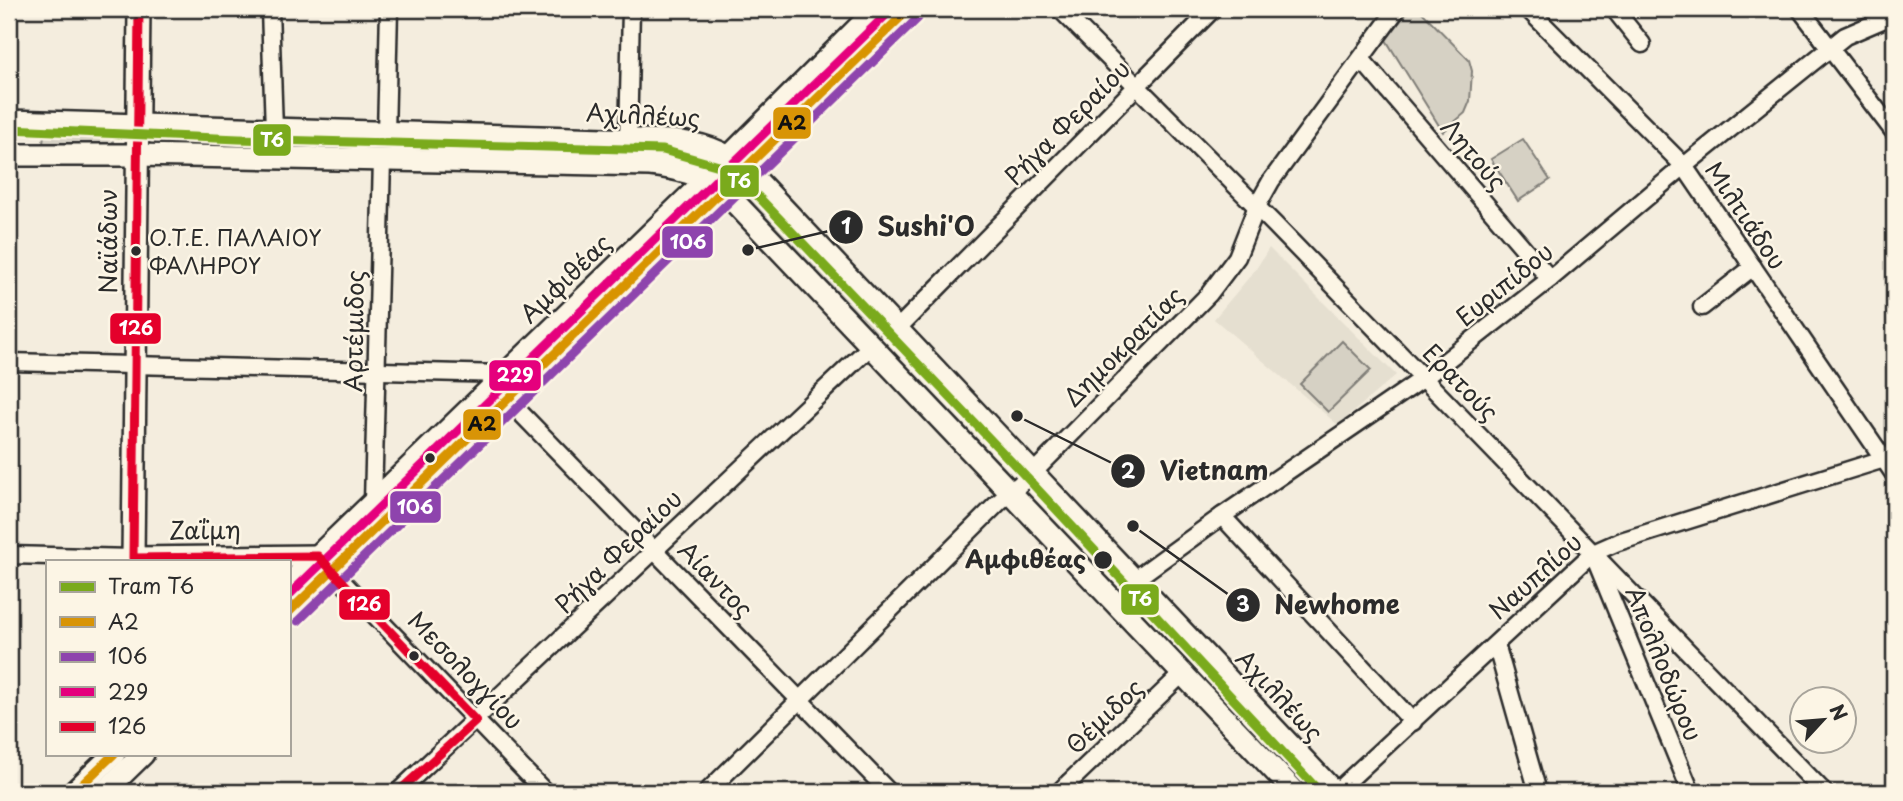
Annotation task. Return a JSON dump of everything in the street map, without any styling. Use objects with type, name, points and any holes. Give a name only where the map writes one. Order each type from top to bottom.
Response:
[{"type":"main road","name":"Ναϊάδων","points":[[133,558],[139,9]]},
{"type":"main road","name":"Αμφιθέας","points":[[290,583],[325,563],[508,400],[737,162],[877,9]]},
{"type":"main road","name":"Αμφιθέας","points":[[737,162],[909,9]]},
{"type":"main road","name":"Αχιλλέως","points":[[9,121],[689,142],[713,148],[737,162],[1335,792]]},
{"type":"main road","name":"Αχιλλέως","points":[[9,155],[650,165],[673,167],[715,185],[1295,792]]},
{"type":"main road","name":"Αμφιθέας","points":[[290,611],[373,502],[505,374],[715,185]]},
{"type":"main road","name":"Ζαΐμη","points":[[133,558],[210,560]]},
{"type":"main road","name":"Ζαΐμη","points":[[290,562],[325,563]]},
{"type":"main road","points":[[74,792],[112,756]]},
{"type":"main road","points":[[104,792],[141,756]]},
{"type":"street","points":[[270,9],[274,130]]},
{"type":"street","points":[[386,134],[389,9]]},
{"type":"street","points":[[628,140],[631,9]]},
{"type":"street","name":"Ερατούς","points":[[1060,9],[1257,206],[1824,792]]},
{"type":"street","name":"Ρήγα Φεραίου","points":[[897,329],[1213,9]]},
{"type":"street","name":"Δημοκρατίας","points":[[708,792],[1009,492],[1033,473],[1209,294],[1237,257],[1257,206],[1271,181],[1397,9]]},
{"type":"street","name":"Μιλτιάδου","points":[[1528,9],[1684,166],[1889,456],[1894,474]]},
{"type":"street","points":[[1614,9],[1642,44]]},
{"type":"street","points":[[1800,9],[1894,132]]},
{"type":"street","name":"Ευριπίδου","points":[[1134,580],[1222,516],[1424,378],[1550,279],[1845,36],[1894,15]]},
{"type":"street","name":"Λητούς","points":[[1362,60],[1550,279]]},
{"type":"street","name":"Αρτέμιδος","points":[[373,502],[382,160]]},
{"type":"street","points":[[1702,307],[1753,267]]},
{"type":"street","name":"Ρήγα Φεραίου","points":[[398,792],[871,346]]},
{"type":"street","points":[[9,362],[505,374]]},
{"type":"street","name":"Αίαντος","points":[[508,400],[889,792]]},
{"type":"street","name":"Ναυπλίου","points":[[1335,792],[1593,553],[1618,542],[1889,456]]},
{"type":"street","points":[[1222,516],[1413,722]]},
{"type":"street","name":"Απολλοδώρου","points":[[1593,553],[1690,792]]},
{"type":"street","name":"Ζαΐμη","points":[[9,555],[133,558]]},
{"type":"street","name":"Μεσολογγίου","points":[[325,563],[545,792]]},
{"type":"street","points":[[1496,644],[1538,792]]},
{"type":"street","name":"Θέμιδος","points":[[1059,792],[1182,674]]},
{"type":"shaded area","points":[[1410,9],[1419,9],[1469,60],[1472,71],[1470,101],[1465,113],[1443,132],[1386,40]]},
{"type":"shaded area","points":[[9,127],[113,128],[113,150],[9,149],[9,143],[43,144],[44,134],[9,133]]},
{"type":"shaded area","points":[[167,134],[232,136],[232,142],[251,142],[252,146],[261,147],[261,152],[167,149]]},
{"type":"shaded area","points":[[267,136],[409,141],[409,156],[286,152],[286,143],[267,143]]},
{"type":"shaded area","points":[[1523,139],[1550,180],[1518,201],[1491,159]]},
{"type":"shaded area","points":[[419,141],[666,148],[710,158],[696,173],[418,156]]},
{"type":"shaded area","points":[[754,188],[1015,462],[1011,466],[882,332],[878,337],[1005,471],[1001,475],[749,209],[753,204],[745,196]]},
{"type":"shaded area","points":[[1269,248],[1396,375],[1338,425],[1214,319],[1256,269]]},
{"type":"shaded area","points":[[1342,341],[1371,370],[1328,412],[1300,384]]},
{"type":"shaded area","points":[[1038,488],[1319,788],[1314,792],[1299,792],[1025,500],[1029,496],[1156,631],[1160,626],[1034,491]]},
{"type":"tram line","name":"Τ6","points":[[9,129],[239,139],[663,150],[719,166],[753,191],[1027,478],[1320,792]]},
{"type":"transit line","name":"126","points":[[139,9],[133,558],[318,556],[476,721],[398,792]]},
{"type":"transit line","name":"229","points":[[290,594],[892,9]]},
{"type":"transit line","name":"Α2","points":[[290,611],[909,9]]},
{"type":"transit line","name":"106","points":[[298,621],[918,18]]},
{"type":"transit line","name":"Α2","points":[[74,792],[112,756]]},
{"type":"place","name":"Sushi'O","points":[[748,250]]},
{"type":"place","name":"Ο.Τ.Ε. ΠΑΛΑΙΟΥ ΦΑΛΗΡΟΥ","points":[[136,251]]},
{"type":"place","name":"Vietnam","points":[[1017,416]]},
{"type":"place","name":"Newhome","points":[[1133,526]]},
{"type":"place","name":"Αμφιθέας","points":[[1103,560]]}]
